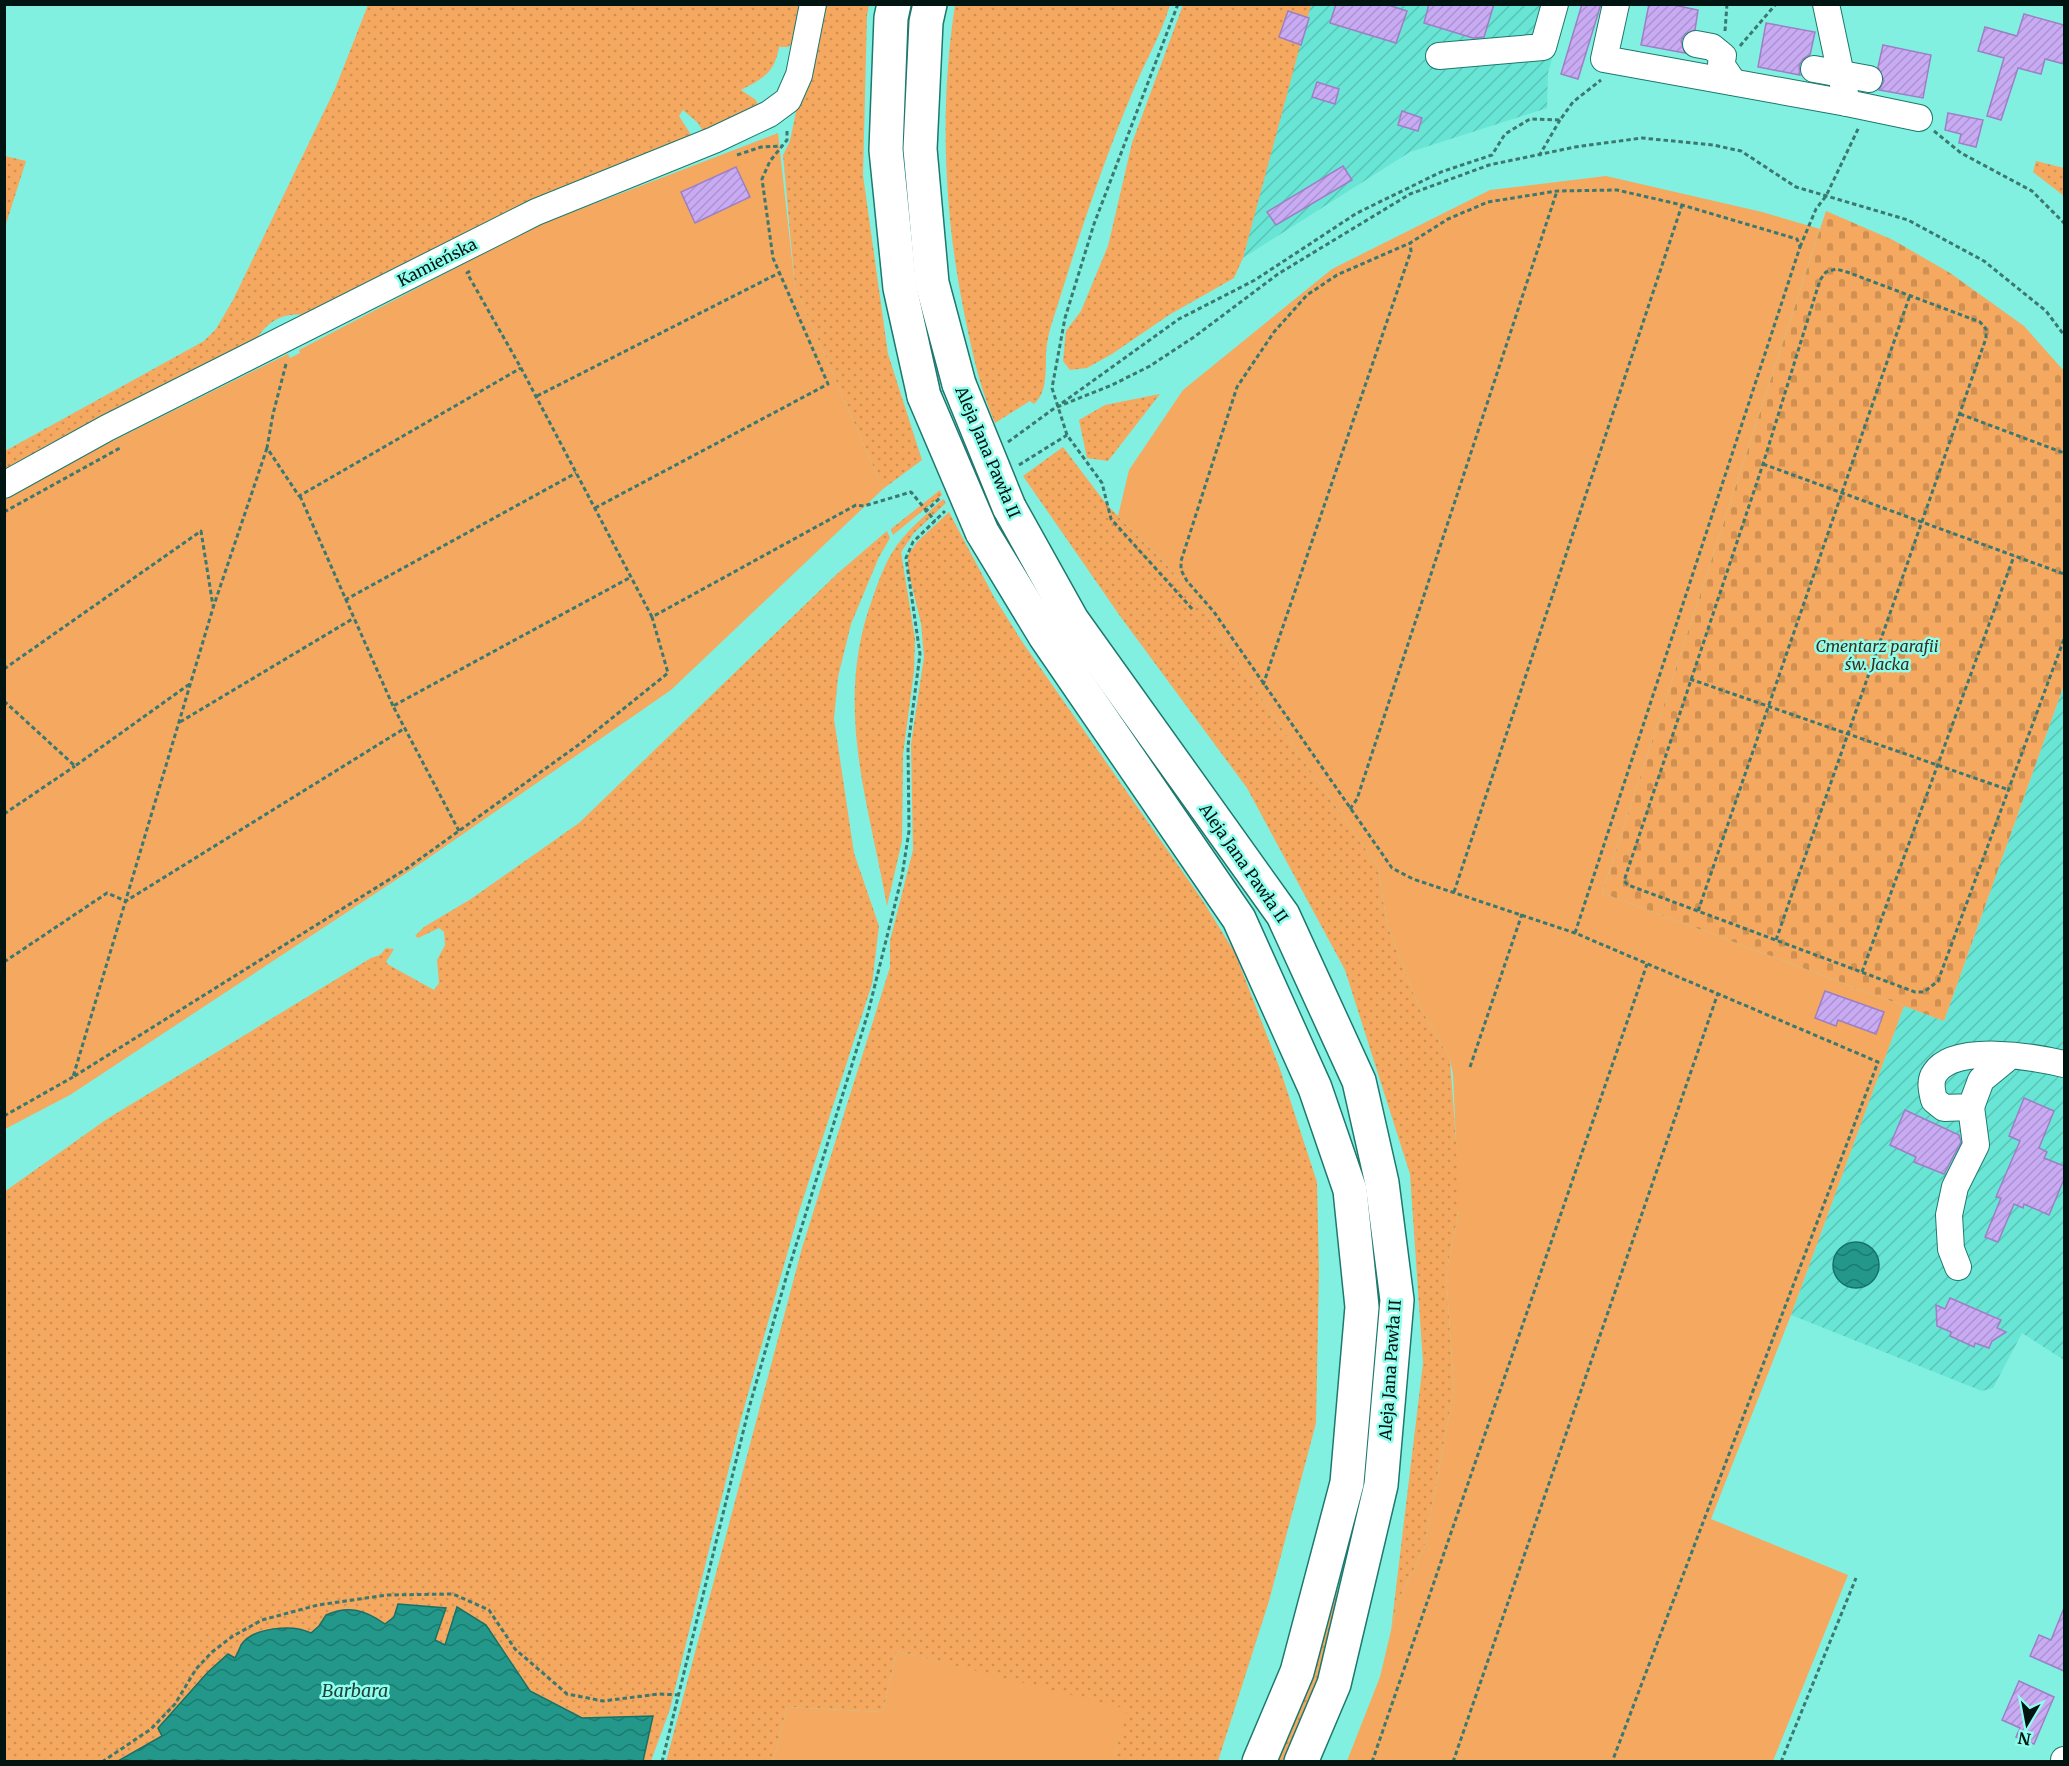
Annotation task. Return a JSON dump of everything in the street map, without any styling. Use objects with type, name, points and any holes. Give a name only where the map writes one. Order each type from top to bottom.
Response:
[{"type":"main road","name":"Aleja Jana Pawła II","points":[[894,4],[891,18],[885,150],[900,288],[924,396],[982,532],[1045,636],[1239,919],[1315,1088],[1350,1190],[1362,1307],[1347,1483],[1297,1672],[1259,1761]]},
{"type":"main road","name":"Aleja Jana Pawła II","points":[[930,4],[926,22],[920,149],[932,283],[959,384],[1009,507],[1072,620],[1283,915],[1359,1081],[1382,1183],[1396,1300],[1381,1485],[1334,1684],[1301,1761]]},
{"type":"street","name":"Kamieńska","points":[[4,485],[117,423],[536,212],[714,140],[769,114],[788,100],[799,75],[813,4]]},
{"type":"street","points":[[1439,56],[1543,47],[1555,4]]},
{"type":"street","points":[[1616,4],[1604,59],[1696,74],[1919,118]]},
{"type":"street","points":[[1826,4],[1841,73],[1857,105]]},
{"type":"street","points":[[1696,44],[1712,47],[1723,56],[1721,64],[1733,82]]},
{"type":"street","points":[[1814,69],[1869,79]]},
{"type":"street","points":[[1971,1107],[1944,1108],[1934,1100],[1931,1086],[1935,1072],[1958,1056],[1989,1054],[2064,1064]]},
{"type":"street","points":[[1958,1267],[1951,1249],[1949,1215],[1955,1187],[1976,1145],[1971,1107],[1981,1080],[2009,1057]]},
{"type":"path","points":[[1178,4],[1097,215],[1080,268],[1052,388],[1067,435],[1102,483],[1111,519],[1194,611]]},
{"type":"path","points":[[1723,56],[1743,43],[1776,4]]},
{"type":"path","points":[[1539,156],[1572,102],[1624,63]]},
{"type":"path","points":[[1575,933],[1800,248],[1816,209],[1826,196],[1864,118],[1857,105]]},
{"type":"path","points":[[1919,118],[1961,153],[2032,191],[2064,223]]},
{"type":"path","points":[[1003,446],[1179,319],[1255,280],[1357,213],[1441,172],[1492,154],[1505,134],[1530,119],[1560,120]]},
{"type":"path","points":[[1057,407],[1112,385],[1150,366],[1194,337],[1287,268],[1410,194],[1489,165],[1575,147],[1642,138],[1713,145],[1741,151],[1796,187],[1908,220],[1984,261],[2046,311],[2064,335]]},
{"type":"path","points":[[595,508],[828,384],[773,258],[762,179],[770,161],[782,146],[761,147],[732,157]]},
{"type":"path","points":[[1612,1761],[1878,1062],[1575,933],[1413,879],[1392,868],[1214,612],[1181,570],[1181,561],[1237,387],[1274,332],[1307,295],[1337,275],[1410,243],[1448,219],[1488,202],[1557,191],[1617,190],[1682,205],[1797,239],[1800,248]]},
{"type":"path","points":[[1350,809],[1357,799],[1557,191]]},
{"type":"path","points":[[1454,892],[1682,205]]},
{"type":"path","points":[[1263,685],[1411,251],[1410,243]]},
{"type":"path","points":[[457,278],[476,268]]},
{"type":"path","points":[[1776,940],[1986,338],[1986,329],[1980,322],[1847,272],[1836,269],[1826,272],[1820,280],[1763,464],[1624,881],[1628,885],[1915,992],[1924,992],[1938,981],[2064,639]]},
{"type":"path","points":[[4,1116],[73,1077],[406,869],[581,742],[668,673],[652,616],[521,368],[467,273]]},
{"type":"path","points":[[536,397],[778,273]]},
{"type":"path","points":[[1698,911],[1910,295]]},
{"type":"path","points":[[274,370],[294,360]]},
{"type":"path","points":[[73,1077],[213,608],[267,448],[284,365]]},
{"type":"path","points":[[300,496],[521,368]]},
{"type":"path","points":[[1960,414],[2064,453]]},
{"type":"path","points":[[4,513],[128,444]]},
{"type":"path","points":[[267,448],[300,496],[393,706],[459,831]]},
{"type":"path","points":[[1763,464],[2064,574]]},
{"type":"path","points":[[345,600],[576,473]]},
{"type":"path","points":[[925,512],[950,489]]},
{"type":"path","points":[[652,616],[856,505],[864,507],[910,492],[925,512],[935,520]]},
{"type":"path","points":[[4,669],[201,531],[213,608]]},
{"type":"path","points":[[1863,972],[2014,556]]},
{"type":"path","points":[[662,1761],[749,1408],[868,1013],[906,858],[909,831],[908,746],[920,654],[916,611],[906,564]]},
{"type":"path","points":[[393,706],[632,578]]},
{"type":"path","points":[[180,722],[354,618]]},
{"type":"path","points":[[1690,679],[2009,790]]},
{"type":"path","points":[[4,814],[191,683]]},
{"type":"path","points":[[4,701],[75,766]]},
{"type":"path","points":[[126,901],[405,728]]},
{"type":"path","points":[[4,962],[107,893],[126,901]]},
{"type":"path","points":[[1470,1067],[1522,914]]},
{"type":"path","points":[[1372,1761],[1647,963]]},
{"type":"path","points":[[1453,1761],[1718,993]]},
{"type":"path","points":[[1781,1761],[1856,1578]]},
{"type":"path","points":[[102,1761],[151,1729],[175,1704],[196,1669],[212,1652],[262,1620],[346,1600],[387,1595],[453,1594],[489,1610],[515,1648],[567,1694],[603,1701],[659,1694],[680,1695]]},
{"type":"shaded area","points":[[1308,5],[1567,5],[1548,73],[1547,108],[1410,152],[1243,258]]},
{"type":"shaded area","points":[[2064,685],[2064,1360],[2022,1333],[1993,1388],[1982,1391],[1791,1315],[1904,1006],[1944,1021]]},
{"type":"green space","points":[[368,5],[808,5],[803,35],[788,47],[779,47],[774,63],[767,74],[741,90],[756,100],[760,110],[704,133],[698,123],[683,110],[679,116],[693,138],[307,315],[289,315],[275,320],[253,344],[5,477],[5,451],[204,341],[216,329],[233,300],[335,89]]},
{"type":"green space","points":[[818,5],[869,5],[863,175],[888,354],[922,460],[883,489],[795,287],[783,155],[790,141]]},
{"type":"green space","points":[[955,5],[1170,5],[1125,111],[1085,221],[1049,334],[1042,392],[1034,404],[1030,401],[995,423],[982,386],[969,335],[959,283],[949,204],[946,164],[947,84]]},
{"type":"green space","points":[[1183,5],[1311,5],[1243,258],[1234,278],[1169,315],[1112,354],[1087,368],[1070,370],[1063,361],[1066,331],[1081,311],[1108,246],[1132,143]]},
{"type":"green space","points":[[778,133],[795,287],[883,489],[671,690],[414,868],[70,1095],[5,1129],[5,500],[44,475],[288,354],[290,358],[300,353],[299,350],[536,226]]},
{"type":"green space","points":[[4,156],[26,161],[5,227]]},
{"type":"green space","points":[[2036,161],[2064,168],[2064,196],[2033,172]]},
{"type":"green space","points":[[1606,176],[1762,212],[1820,229],[1602,893],[1904,1006],[1791,1315],[1711,1519],[1848,1575],[1773,1761],[1347,1761],[1380,1677],[1398,1601],[1424,1549],[1454,1389],[1446,1273],[1459,1211],[1453,1074],[1450,1059],[1415,998],[1387,924],[1378,867],[1293,745],[1207,614],[1168,566],[1118,516],[1129,470],[1183,390],[1332,269],[1490,190]]},
{"type":"green space","name":"Cmentarz parafii św. Jacka","points":[[1826,211],[1893,240],[1950,273],[2024,326],[2064,371],[2064,685],[1944,1021],[1602,893]]},
{"type":"green space","points":[[1160,394],[1108,461],[1087,458],[1079,420],[1105,405]]},
{"type":"green space","points":[[1063,447],[1107,505],[1168,566],[1207,614],[1293,745],[1378,867],[1387,924],[1415,998],[1450,1059],[1459,1182],[1459,1211],[1446,1273],[1454,1389],[1424,1549],[1398,1601],[1391,1630],[1423,1363],[1410,1174],[1345,970],[1247,788],[1120,616],[1023,476]]},
{"type":"green space","points":[[940,490],[942,495],[893,535],[891,529]]},
{"type":"green space","points":[[943,499],[946,503],[914,533],[901,552],[915,639],[914,671],[903,755],[902,841],[887,906],[858,752],[855,714],[856,675],[861,637],[873,597],[888,560],[906,534]]},
{"type":"green space","points":[[949,512],[994,597],[1023,643],[1203,901],[1235,953],[1280,1069],[1317,1182],[1319,1272],[1316,1423],[1269,1601],[1218,1761],[1113,1761],[1126,1710],[897,1651],[883,1712],[787,1707],[773,1761],[666,1762],[802,1248],[890,967],[890,941],[913,850],[911,744],[924,657],[921,623],[908,570],[908,555],[918,541]]},
{"type":"green space","points":[[887,531],[890,538],[879,557],[851,624],[838,677],[834,719],[854,853],[879,926],[872,984],[798,1215],[741,1419],[670,1709],[651,1761],[5,1761],[4,1192],[107,1119],[371,958],[380,955],[386,948],[394,949],[386,962],[389,965],[434,990],[439,983],[437,960],[445,945],[444,932],[439,928],[418,938],[415,936],[424,927],[471,899],[579,823],[838,573]]},
{"type":"green space","points":[[1347,1561],[1328,1651],[1284,1761],[1274,1762],[1322,1640]]},
{"type":"green space","points":[[897,1651],[1127,1709],[1113,1761],[773,1761],[787,1707],[883,1712]]},
{"type":"water","points":[[1856,1242],[1872,1249],[1879,1265],[1872,1281],[1856,1288],[1840,1281],[1833,1265],[1840,1249]]},
{"type":"water","name":"Barbara","points":[[398,1604],[446,1608],[435,1640],[445,1645],[457,1607],[486,1625],[530,1691],[582,1718],[653,1716],[643,1761],[118,1761],[162,1736],[158,1728],[208,1672],[228,1654],[235,1658],[241,1645],[254,1634],[284,1628],[311,1633],[326,1615],[342,1610],[364,1612],[385,1624],[394,1617]]},
{"type":"building","points":[[1336,4],[1385,4],[1407,11],[1396,43],[1330,23]]},
{"type":"building","points":[[1429,4],[1494,4],[1484,37],[1473,38],[1424,23]]},
{"type":"building","points":[[1582,4],[1601,4],[1578,79],[1561,74]]},
{"type":"building","points":[[1649,4],[1669,4],[1698,10],[1695,30],[1685,34],[1681,41],[1685,53],[1641,45]]},
{"type":"building","points":[[1288,11],[1309,18],[1301,45],[1279,37]]},
{"type":"building","points":[[2024,14],[2064,25],[2064,64],[2045,59],[2041,74],[2018,68],[2001,120],[1987,116],[2004,58],[1978,51],[1985,27],[2017,36]]},
{"type":"building","points":[[1766,23],[1815,32],[1810,55],[1803,59],[1799,66],[1800,75],[1758,67]]},
{"type":"building","points":[[1883,45],[1931,55],[1923,98],[1879,90],[1884,81],[1878,67]]},
{"type":"building","points":[[1317,82],[1339,89],[1335,104],[1312,97]]},
{"type":"building","points":[[1402,111],[1422,118],[1418,131],[1398,125]]},
{"type":"building","points":[[1948,113],[1983,120],[1976,147],[1959,143],[1961,134],[1945,130]]},
{"type":"building","points":[[1343,166],[1352,180],[1276,225],[1267,212]]},
{"type":"building","points":[[736,167],[750,197],[695,223],[681,192]]},
{"type":"building","points":[[1825,991],[1884,1012],[1876,1034],[1838,1020],[1836,1026],[1815,1018]]},
{"type":"building","points":[[2024,1098],[2054,1111],[2039,1148],[2047,1152],[2044,1158],[2064,1166],[2064,1179],[2049,1215],[2024,1204],[2023,1208],[2014,1204],[1998,1242],[1985,1237],[2001,1198],[1996,1197],[2020,1141],[2009,1136]]},
{"type":"building","points":[[1905,1110],[1959,1135],[1961,1142],[1944,1174],[1914,1162],[1916,1157],[1890,1145]]},
{"type":"building","points":[[1950,1298],[2001,1320],[1997,1328],[2006,1332],[1992,1341],[1989,1348],[1975,1343],[1974,1347],[1950,1336],[1951,1332],[1937,1326],[1936,1305],[1945,1309]]},
{"type":"building","points":[[2064,1608],[2064,1671],[2030,1656],[2039,1635],[2051,1640]]},
{"type":"building","points":[[2019,1681],[2054,1697],[2034,1744],[2016,1737],[2020,1728],[2002,1720]]}]
